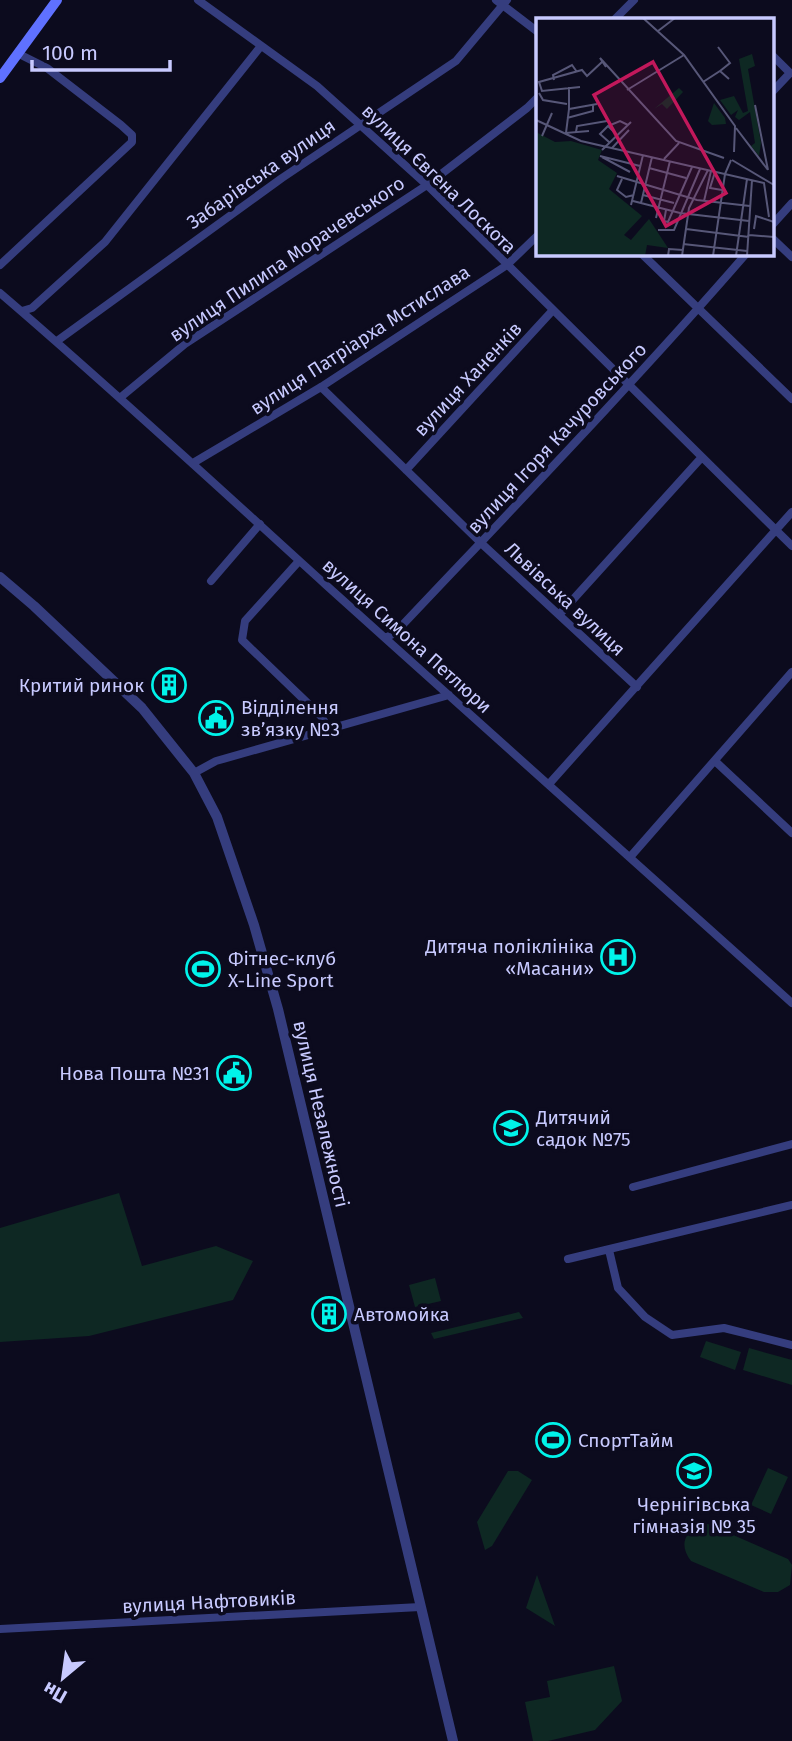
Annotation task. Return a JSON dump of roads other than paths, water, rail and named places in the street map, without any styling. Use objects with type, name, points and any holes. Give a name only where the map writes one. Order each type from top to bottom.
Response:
[{"type":"main road","points":[[0,78],[57,0]]},
{"type":"street","name":"вулиця Євгена Лоскота","points":[[198,0],[317,86],[427,185],[792,546]]},
{"type":"street","points":[[616,18],[634,0]]},
{"type":"street","points":[[502,2],[536,30]]},
{"type":"street","name":"Забарівська вулиця","points":[[57,341],[360,124],[456,61],[502,2]]},
{"type":"street","points":[[22,312],[32,308],[105,242],[261,46]]},
{"type":"street","points":[[0,265],[132,142],[132,135],[121,125],[47,68],[19,54]]},
{"type":"street","points":[[774,57],[790,73],[774,91]]},
{"type":"street","name":"вулиця Пилипа Морачевського","points":[[121,397],[185,344],[427,185],[536,99]]},
{"type":"street","points":[[774,223],[792,203]]},
{"type":"street","name":"вулиця Патріарха Мстислава","points":[[193,463],[321,387],[507,265],[536,237]]},
{"type":"street","points":[[774,240],[792,257]]},
{"type":"street","points":[[644,256],[792,399]]},
{"type":"street","name":"вулиця Ігоря Качуровського","points":[[385,638],[395,633],[481,543],[744,256]]},
{"type":"street","name":"вулиця Симона Петлюри","points":[[0,293],[121,397],[299,561],[792,1003]]},
{"type":"street","name":"вулиця Ханенків","points":[[406,470],[553,310]]},
{"type":"street","name":"Львівська вулиця","points":[[321,387],[481,543],[637,687]]},
{"type":"street","points":[[559,615],[702,457]]},
{"type":"street","points":[[549,784],[792,512]]},
{"type":"street","points":[[211,581],[260,524]]},
{"type":"street","points":[[299,561],[245,621],[242,640],[321,716],[329,729]]},
{"type":"street","name":"вулиця Незалежності","points":[[0,577],[142,708],[194,773],[217,817],[254,925],[278,1009],[453,1741]]},
{"type":"street","points":[[631,856],[792,672]]},
{"type":"street","points":[[194,773],[209,763],[449,695]]},
{"type":"street","points":[[715,761],[791,831]]},
{"type":"street","points":[[633,1186],[792,1144]]},
{"type":"street","points":[[568,1259],[792,1205]]},
{"type":"street","points":[[609,1250],[618,1288],[645,1317],[672,1335],[724,1328],[792,1345]]},
{"type":"street","name":"вулиця Нафтовиків","points":[[0,1629],[420,1607]]},
{"type":"place","name":"Критий ринок","points":[[169,685]]},
{"type":"place","name":"Відділення зв’язку №3","points":[[216,718]]},
{"type":"place","name":"Дитяча поліклініка «Масани»","points":[[618,957]]},
{"type":"place","name":"Фітнес-клуб X-Line Sport","points":[[203,969]]},
{"type":"place","name":"Нова Пошта №31","points":[[234,1073]]},
{"type":"place","name":"Дитячий садок №75","points":[[511,1128]]},
{"type":"place","name":"Автомойка","points":[[329,1314]]},
{"type":"place","name":"СпортТайм","points":[[553,1440]]},
{"type":"place","name":"Чернігівська гімназія № 35","points":[[694,1471]]}]
